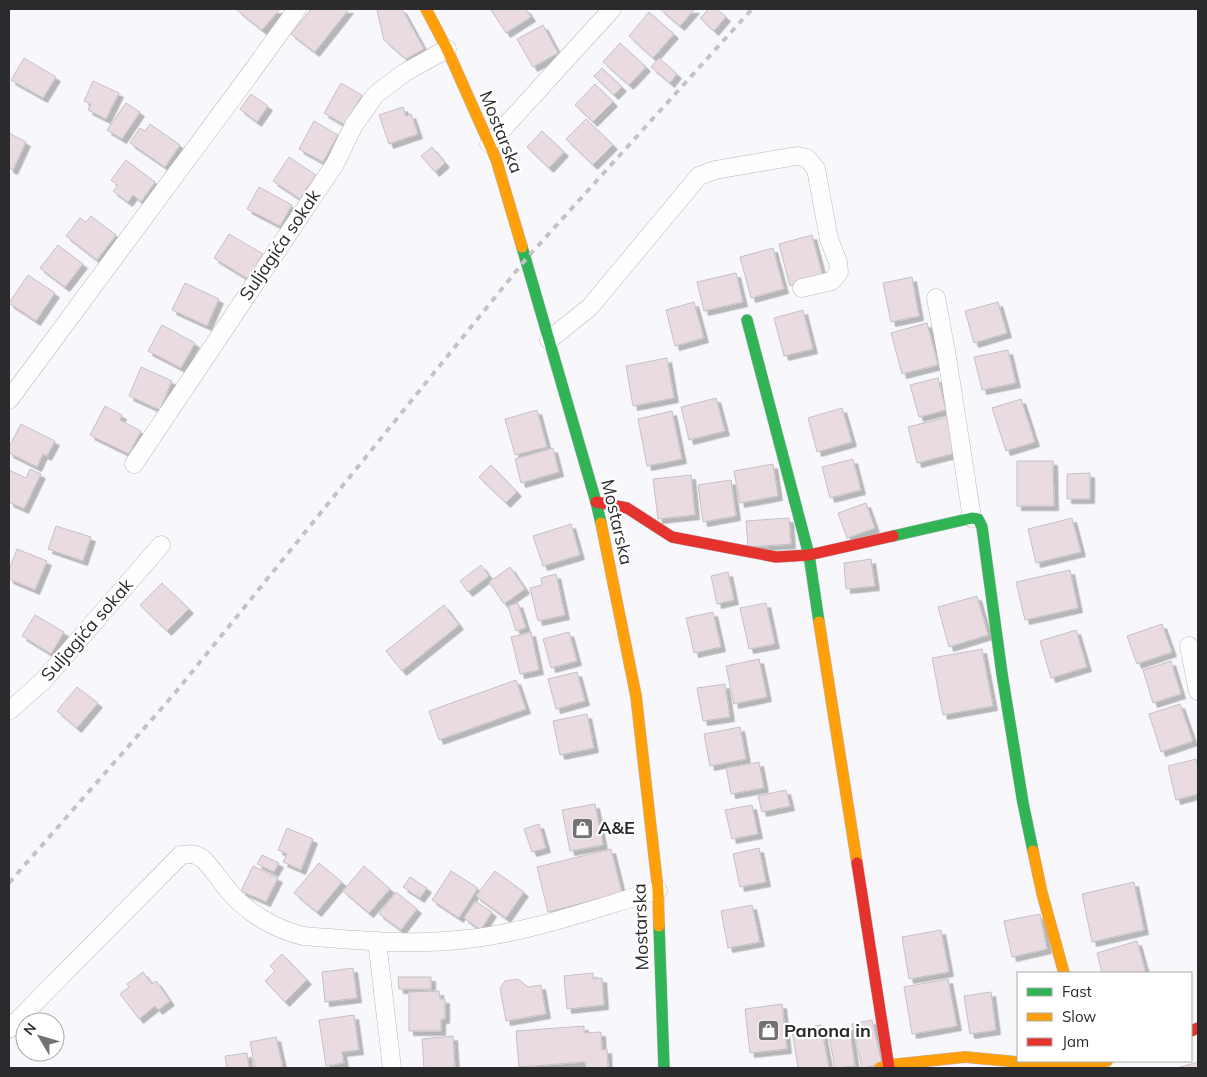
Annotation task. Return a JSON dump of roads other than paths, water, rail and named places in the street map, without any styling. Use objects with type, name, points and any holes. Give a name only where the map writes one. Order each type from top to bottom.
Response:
[{"type":"street","points":[[9,400],[297,9]]},
{"type":"street","name":"Mostarska","points":[[426,9],[447,50],[496,159],[596,502],[636,696],[658,890],[664,1068]]},
{"type":"street","points":[[488,144],[612,9]]},
{"type":"street","name":"Suljagića sokak","points":[[134,464],[335,164],[354,125],[375,95],[404,73],[447,50]]},
{"type":"street","points":[[549,340],[590,307],[699,176],[715,170],[798,156],[807,158],[816,169],[829,239],[838,262],[839,272],[832,281],[802,288]]},
{"type":"street","points":[[936,298],[972,518]]},
{"type":"street","points":[[747,320],[809,555],[886,1067],[965,1057],[1017,1062]]},
{"type":"street","points":[[596,502],[627,508],[672,537],[776,558],[809,555],[972,518],[978,519],[984,537],[1002,674],[1023,802],[1042,893],[1064,972]]},
{"type":"street","name":"Suljagića sokak","points":[[9,711],[43,681],[161,545]]},
{"type":"street","points":[[1189,646],[1198,691]]},
{"type":"street","points":[[9,1029],[181,855],[192,853],[203,859],[229,892],[249,910],[287,932],[304,936],[414,942],[467,939],[521,930],[658,890]]},
{"type":"street","points":[[376,941],[392,1068]]},
{"type":"street","points":[[1018,1062],[1049,1065],[1095,1062]]},
{"type":"railway","points":[[9,883],[175,693],[526,259],[752,9]]},
{"type":"place","name":"A&E","points":[[582,828]]},
{"type":"place","name":"Panona in","points":[[768,1031]]}]
